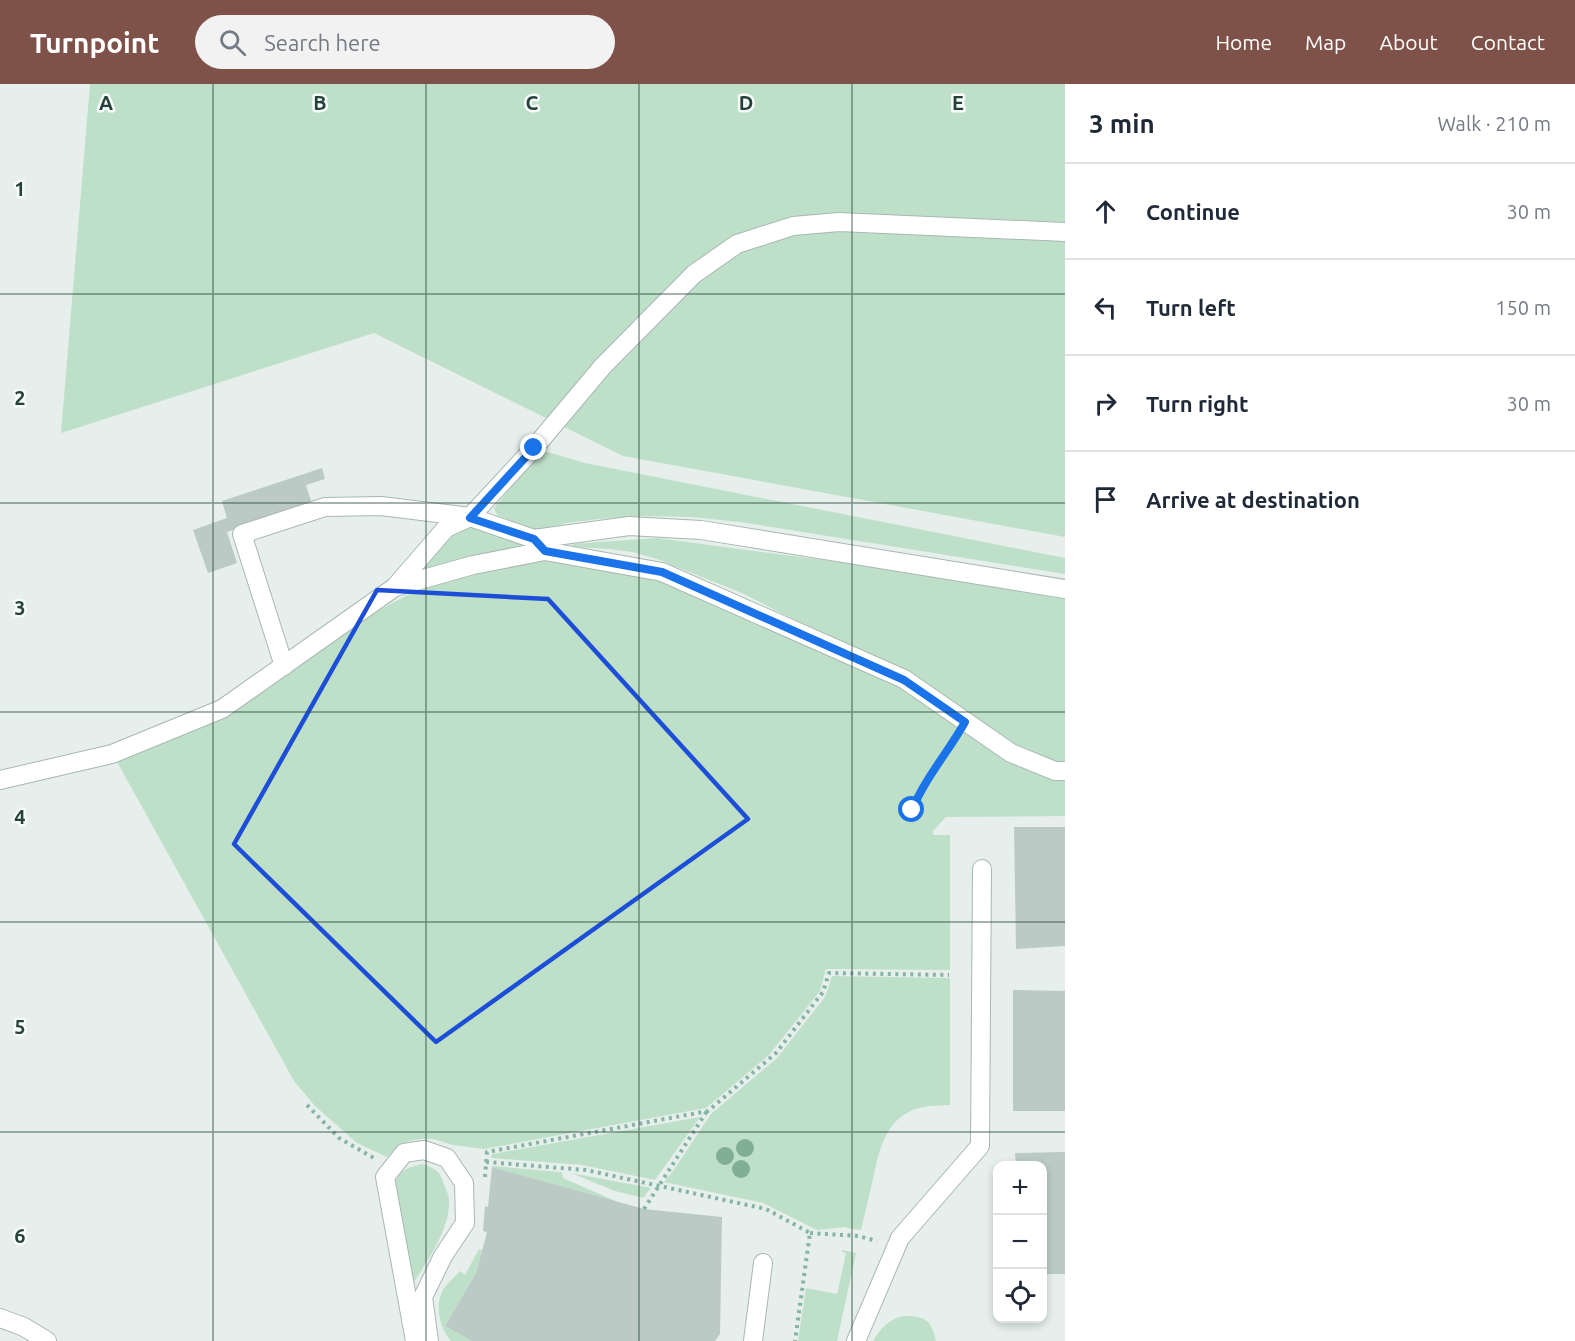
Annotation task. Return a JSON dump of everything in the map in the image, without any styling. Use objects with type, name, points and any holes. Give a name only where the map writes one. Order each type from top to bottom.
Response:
[{"type":"street","points":[[0,780],[98,757],[222,709],[395,587],[446,528],[470,518],[534,448],[603,366],[694,274],[737,244],[793,226],[839,222],[1065,232]]},
{"type":"street","points":[[284,666],[242,534],[325,507],[381,506],[470,518],[539,545],[662,572],[904,680],[1011,753],[1055,771],[1065,771]]},
{"type":"street","points":[[395,587],[539,545],[628,526],[701,530],[1065,589]]},
{"type":"street","points":[[856,1341],[900,1238],[980,1146],[982,869]]},
{"type":"street","points":[[415,1341],[384,1177],[404,1153],[424,1150],[447,1158],[464,1183],[465,1223],[443,1256],[423,1297],[429,1341]]},
{"type":"street","points":[[753,1341],[763,1263]]},
{"type":"street","points":[[0,1318],[24,1327],[46,1341]]},
{"type":"path","points":[[912,810],[917,797],[965,722]]},
{"type":"path","points":[[644,1209],[708,1111],[776,1053],[823,992],[829,973],[949,975]]},
{"type":"path","points":[[307,1105],[339,1138],[391,1168]]},
{"type":"path","points":[[484,1181],[487,1152],[708,1111]]},
{"type":"path","points":[[486,1162],[586,1170],[766,1209],[810,1233],[858,1236],[897,1246]]},
{"type":"path","points":[[795,1341],[810,1233]]},
{"type":"highlighted area","points":[[377,590],[548,599],[748,819],[436,1042],[234,844]]},
{"type":"green space","points":[[90,84],[1065,84],[1065,537],[623,456],[374,333],[61,433]]},
{"type":"green space","points":[[541,450],[585,463],[1065,558],[1065,574],[740,522],[691,517],[641,516],[598,519],[568,523],[537,531],[497,515],[494,508]]},
{"type":"green space","points":[[470,527],[485,530],[526,546],[420,571],[448,535]]},
{"type":"green space","points":[[657,538],[1065,596],[1065,763],[1038,759],[1019,750],[935,689],[903,671],[744,594],[657,559],[632,552],[576,547],[571,544]]},
{"type":"green space","points":[[545,560],[651,575],[870,671],[955,720],[1008,763],[1065,779],[1065,816],[946,817],[933,831],[933,835],[950,835],[950,970],[826,969],[820,991],[769,1055],[706,1108],[484,1149],[453,1145],[433,1139],[421,1139],[409,1141],[396,1148],[387,1157],[357,1143],[315,1106],[294,1081],[116,760],[218,720],[383,608],[423,587],[485,571]]},
{"type":"green space","points":[[832,976],[950,978],[950,1105],[927,1106],[913,1110],[903,1115],[889,1130],[878,1159],[861,1230],[846,1227],[817,1230],[763,1203],[664,1182],[711,1114],[777,1058],[825,997]]},
{"type":"green space","points":[[700,1117],[655,1180],[582,1165],[491,1158],[492,1154]]},
{"type":"green space","points":[[423,1164],[440,1175],[449,1197],[449,1210],[438,1242],[413,1282],[394,1187],[404,1170]]},
{"type":"green space","points":[[492,1167],[562,1172],[563,1178],[620,1203]]},
{"type":"green space","points":[[571,1173],[651,1188],[643,1198],[615,1191]]},
{"type":"green space","points":[[479,1249],[482,1250],[476,1273],[445,1326],[472,1341],[451,1341],[440,1317],[440,1296],[460,1271],[465,1275]]},
{"type":"green space","points":[[842,1250],[856,1253],[837,1341],[798,1341],[806,1288],[837,1294],[846,1253]]},
{"type":"green space","points":[[903,1316],[926,1320],[932,1328],[936,1341],[873,1341],[885,1325]]},
{"type":"building","points":[[322,468],[325,479],[306,485],[312,504],[227,532],[237,563],[208,573],[193,530],[227,518],[222,501]]},
{"type":"building","points":[[1014,827],[1065,827],[1065,946],[1016,949]]},
{"type":"building","points":[[1013,990],[1065,991],[1065,1111],[1013,1111]]},
{"type":"building","points":[[1065,1152],[1065,1274],[1047,1274],[1047,1161],[1016,1161],[1015,1153]]},
{"type":"building","points":[[492,1167],[644,1209],[722,1217],[720,1334],[715,1341],[472,1341],[445,1326],[476,1273],[487,1232],[483,1231]]},
{"type":"route","points":[[534,448],[470,518],[534,539],[545,551],[662,572],[904,680],[965,722],[917,797],[912,810]]}]
